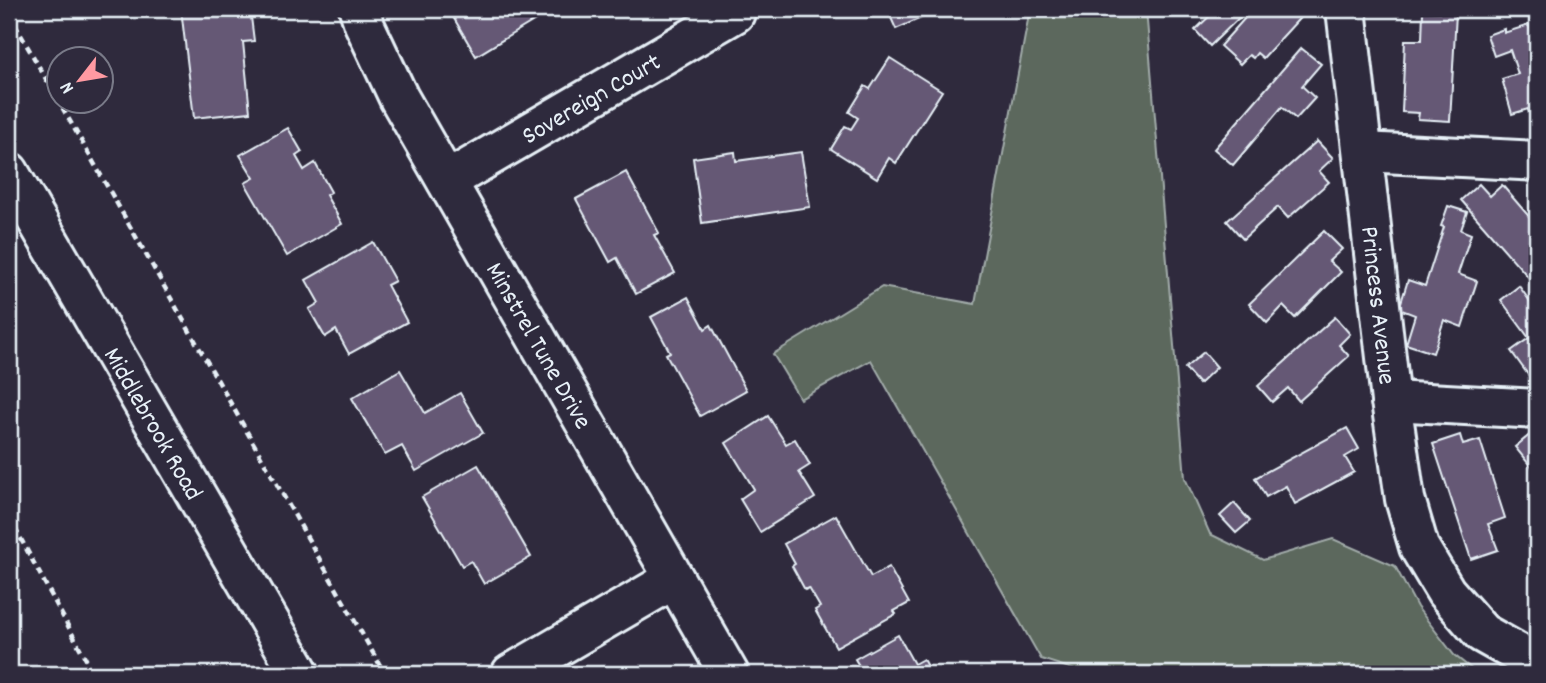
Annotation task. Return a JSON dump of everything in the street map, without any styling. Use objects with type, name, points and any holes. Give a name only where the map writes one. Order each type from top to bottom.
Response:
[{"type":"street","name":"Minstrel Tune Drive","points":[[359,9],[399,98],[729,674]]},
{"type":"street","name":"Princess Avenue","points":[[1346,9],[1391,401],[1405,499],[1419,547],[1446,592],[1482,634],[1521,655],[1537,656]]},
{"type":"street","name":"Sovereign Court","points":[[446,181],[735,13]]},
{"type":"street","points":[[1363,152],[1537,161]]},
{"type":"street","name":"Middlebrook Road","points":[[9,172],[300,674]]},
{"type":"street","points":[[1391,401],[1537,409]]},
{"type":"street","points":[[511,674],[674,579]]},
{"type":"path","points":[[9,14],[385,674]]},
{"type":"path","points":[[9,517],[94,674]]},
{"type":"green space","points":[[1030,9],[1146,9],[1185,478],[1210,534],[1263,560],[1333,539],[1395,566],[1417,607],[1454,655],[1478,674],[1088,674],[1041,659],[871,360],[800,399],[773,354],[882,287],[975,304]]},
{"type":"building","points":[[181,9],[250,9],[254,41],[243,42],[250,112],[194,118]]},
{"type":"building","points":[[462,9],[531,9],[537,19],[476,56],[452,15]]},
{"type":"building","points":[[887,9],[942,9],[896,29]]},
{"type":"building","points":[[1217,9],[1248,9],[1210,46],[1195,30]]},
{"type":"building","points":[[1253,9],[1308,9],[1263,58],[1257,53],[1253,58],[1249,55],[1240,64],[1220,46]]},
{"type":"building","points":[[1483,9],[1503,9],[1499,17]]},
{"type":"building","points":[[1423,11],[1456,13],[1450,121],[1418,119],[1419,113],[1402,112],[1405,40],[1422,40]]},
{"type":"building","points":[[1529,25],[1537,53],[1537,123],[1533,124],[1528,109],[1512,114],[1502,79],[1518,74],[1510,50],[1494,56],[1487,35]]},
{"type":"building","points":[[1301,48],[1321,64],[1302,86],[1315,98],[1296,119],[1282,107],[1233,165],[1214,149]]},
{"type":"building","points":[[890,58],[942,91],[896,163],[889,158],[877,178],[831,149],[845,126],[851,129],[858,118],[849,112],[865,86],[870,89]]},
{"type":"building","points":[[288,128],[302,152],[296,156],[304,170],[315,163],[331,192],[326,195],[342,224],[287,256],[245,183],[254,178],[240,155]]},
{"type":"building","points":[[1317,141],[1333,158],[1319,171],[1329,182],[1288,218],[1278,207],[1243,239],[1227,221]]},
{"type":"building","points":[[735,152],[736,161],[801,152],[810,207],[702,223],[693,158]]},
{"type":"building","points":[[626,172],[659,233],[654,235],[675,273],[636,294],[617,258],[610,262],[576,199]]},
{"type":"building","points":[[1479,184],[1490,196],[1502,185],[1532,220],[1537,215],[1537,287],[1461,200]]},
{"type":"building","points":[[1448,206],[1467,212],[1461,230],[1471,234],[1458,274],[1477,281],[1462,327],[1444,320],[1433,353],[1406,344],[1415,315],[1399,309],[1408,280],[1425,286]]},
{"type":"building","points":[[1324,231],[1342,249],[1329,261],[1341,272],[1295,318],[1283,306],[1267,323],[1249,304]]},
{"type":"building","points":[[373,242],[395,281],[387,285],[407,322],[349,354],[336,330],[325,337],[309,309],[319,303],[306,280]]},
{"type":"building","points":[[1519,286],[1537,311],[1537,370],[1529,376],[1511,351],[1529,338],[1501,300]]},
{"type":"building","points":[[688,297],[705,329],[711,325],[746,390],[700,416],[666,354],[670,352],[651,317]]},
{"type":"building","points":[[1335,317],[1350,334],[1339,345],[1349,356],[1299,401],[1288,388],[1272,402],[1258,386]]},
{"type":"building","points":[[1204,352],[1217,367],[1199,384],[1185,368]]},
{"type":"building","points":[[400,370],[425,413],[460,393],[483,433],[416,471],[402,446],[385,455],[352,398]]},
{"type":"building","points":[[768,416],[786,444],[795,439],[810,465],[799,472],[815,498],[760,532],[740,499],[754,489],[726,443]]},
{"type":"building","points":[[1347,428],[1359,449],[1345,457],[1354,472],[1295,504],[1286,486],[1266,497],[1255,478]]},
{"type":"building","points":[[1532,433],[1537,439],[1537,474],[1515,447]]},
{"type":"building","points":[[1460,435],[1463,445],[1480,440],[1505,518],[1488,524],[1498,550],[1471,559],[1433,444]]},
{"type":"building","points":[[478,465],[531,557],[484,584],[471,561],[462,566],[422,497]]},
{"type":"building","points":[[1234,503],[1250,521],[1236,533],[1220,516]]},
{"type":"building","points":[[836,515],[871,577],[889,567],[909,603],[894,611],[896,614],[836,647],[815,610],[820,607],[809,588],[805,590],[784,544]]},
{"type":"building","points":[[898,635],[914,664],[923,659],[931,674],[864,674],[855,659]]}]
